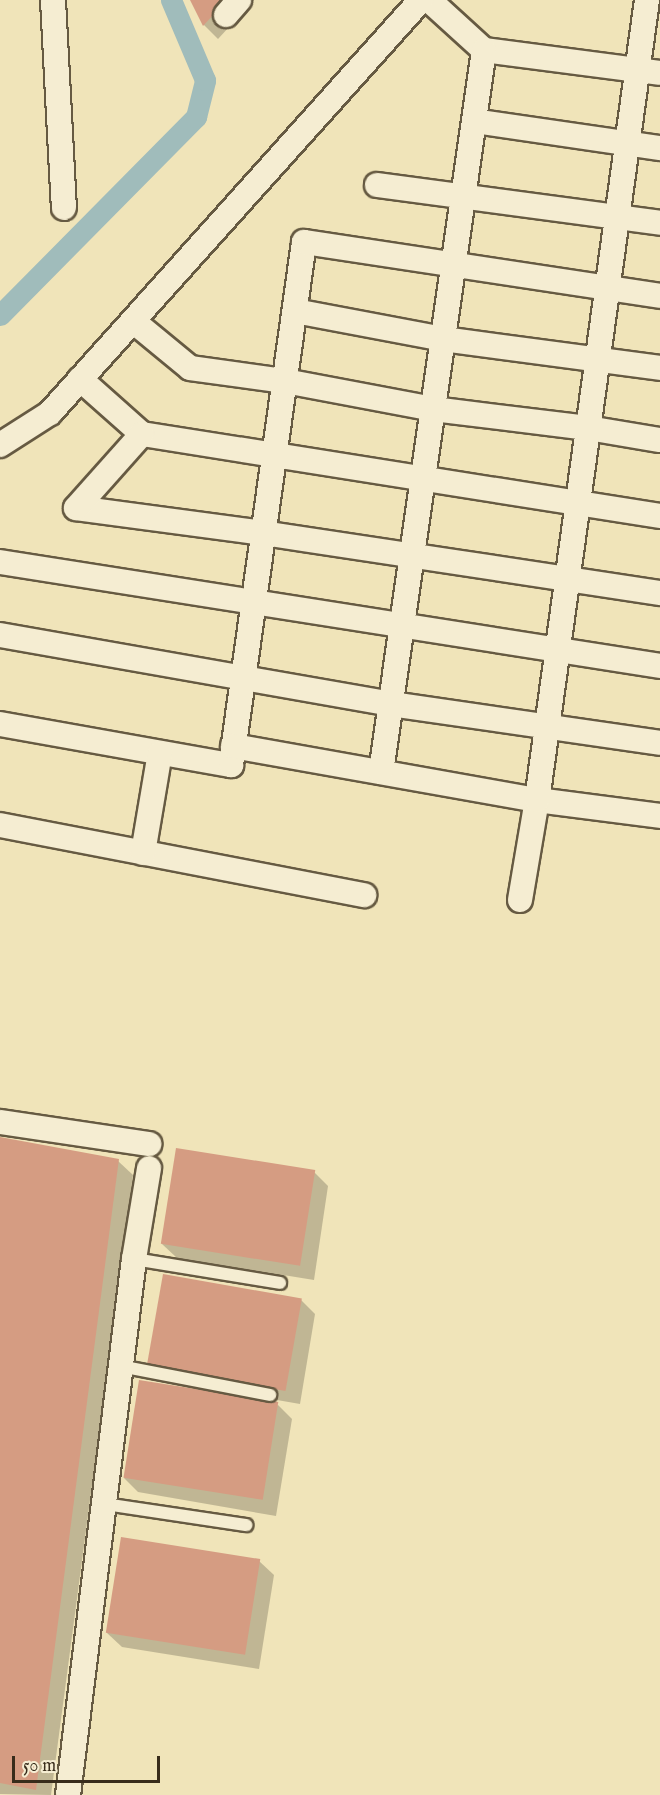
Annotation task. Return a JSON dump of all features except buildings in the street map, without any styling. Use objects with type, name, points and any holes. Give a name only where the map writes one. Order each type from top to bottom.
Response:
[{"type":"street","points":[[53,0],[64,208]]},
{"type":"street","points":[[0,445],[50,413],[421,0]]},
{"type":"street","points":[[429,0],[484,50],[649,72]]},
{"type":"street","points":[[520,900],[537,800],[627,143],[649,72],[647,0]]},
{"type":"street","points":[[381,772],[484,50]]},
{"type":"street","points":[[474,121],[660,148]]},
{"type":"street","points":[[377,185],[660,223]]},
{"type":"street","points":[[0,724],[231,765],[304,242],[660,296]]},
{"type":"street","points":[[295,311],[443,339],[660,368]]},
{"type":"street","points":[[133,321],[190,368],[285,381],[433,409],[588,428],[660,440]]},
{"type":"street","points":[[80,379],[142,434],[660,516]]},
{"type":"street","points":[[142,434],[76,508],[263,533],[660,593]]},
{"type":"street","points":[[0,562],[660,666]]},
{"type":"street","points":[[0,635],[390,704],[660,743]]},
{"type":"street","points":[[233,746],[537,800],[660,816]]},
{"type":"street","points":[[143,853],[159,753]]},
{"type":"street","points":[[0,825],[364,895]]},
{"type":"street","points":[[0,1122],[149,1144]]},
{"type":"street","points":[[68,1795],[120,1366],[134,1259],[150,1168]]},
{"type":"lane","points":[[134,1259],[280,1283]]},
{"type":"lane","points":[[120,1366],[270,1395]]},
{"type":"lane","points":[[105,1504],[246,1525]]},
{"type":"waterway","points":[[0,315],[196,117],[205,80],[171,0]]}]
